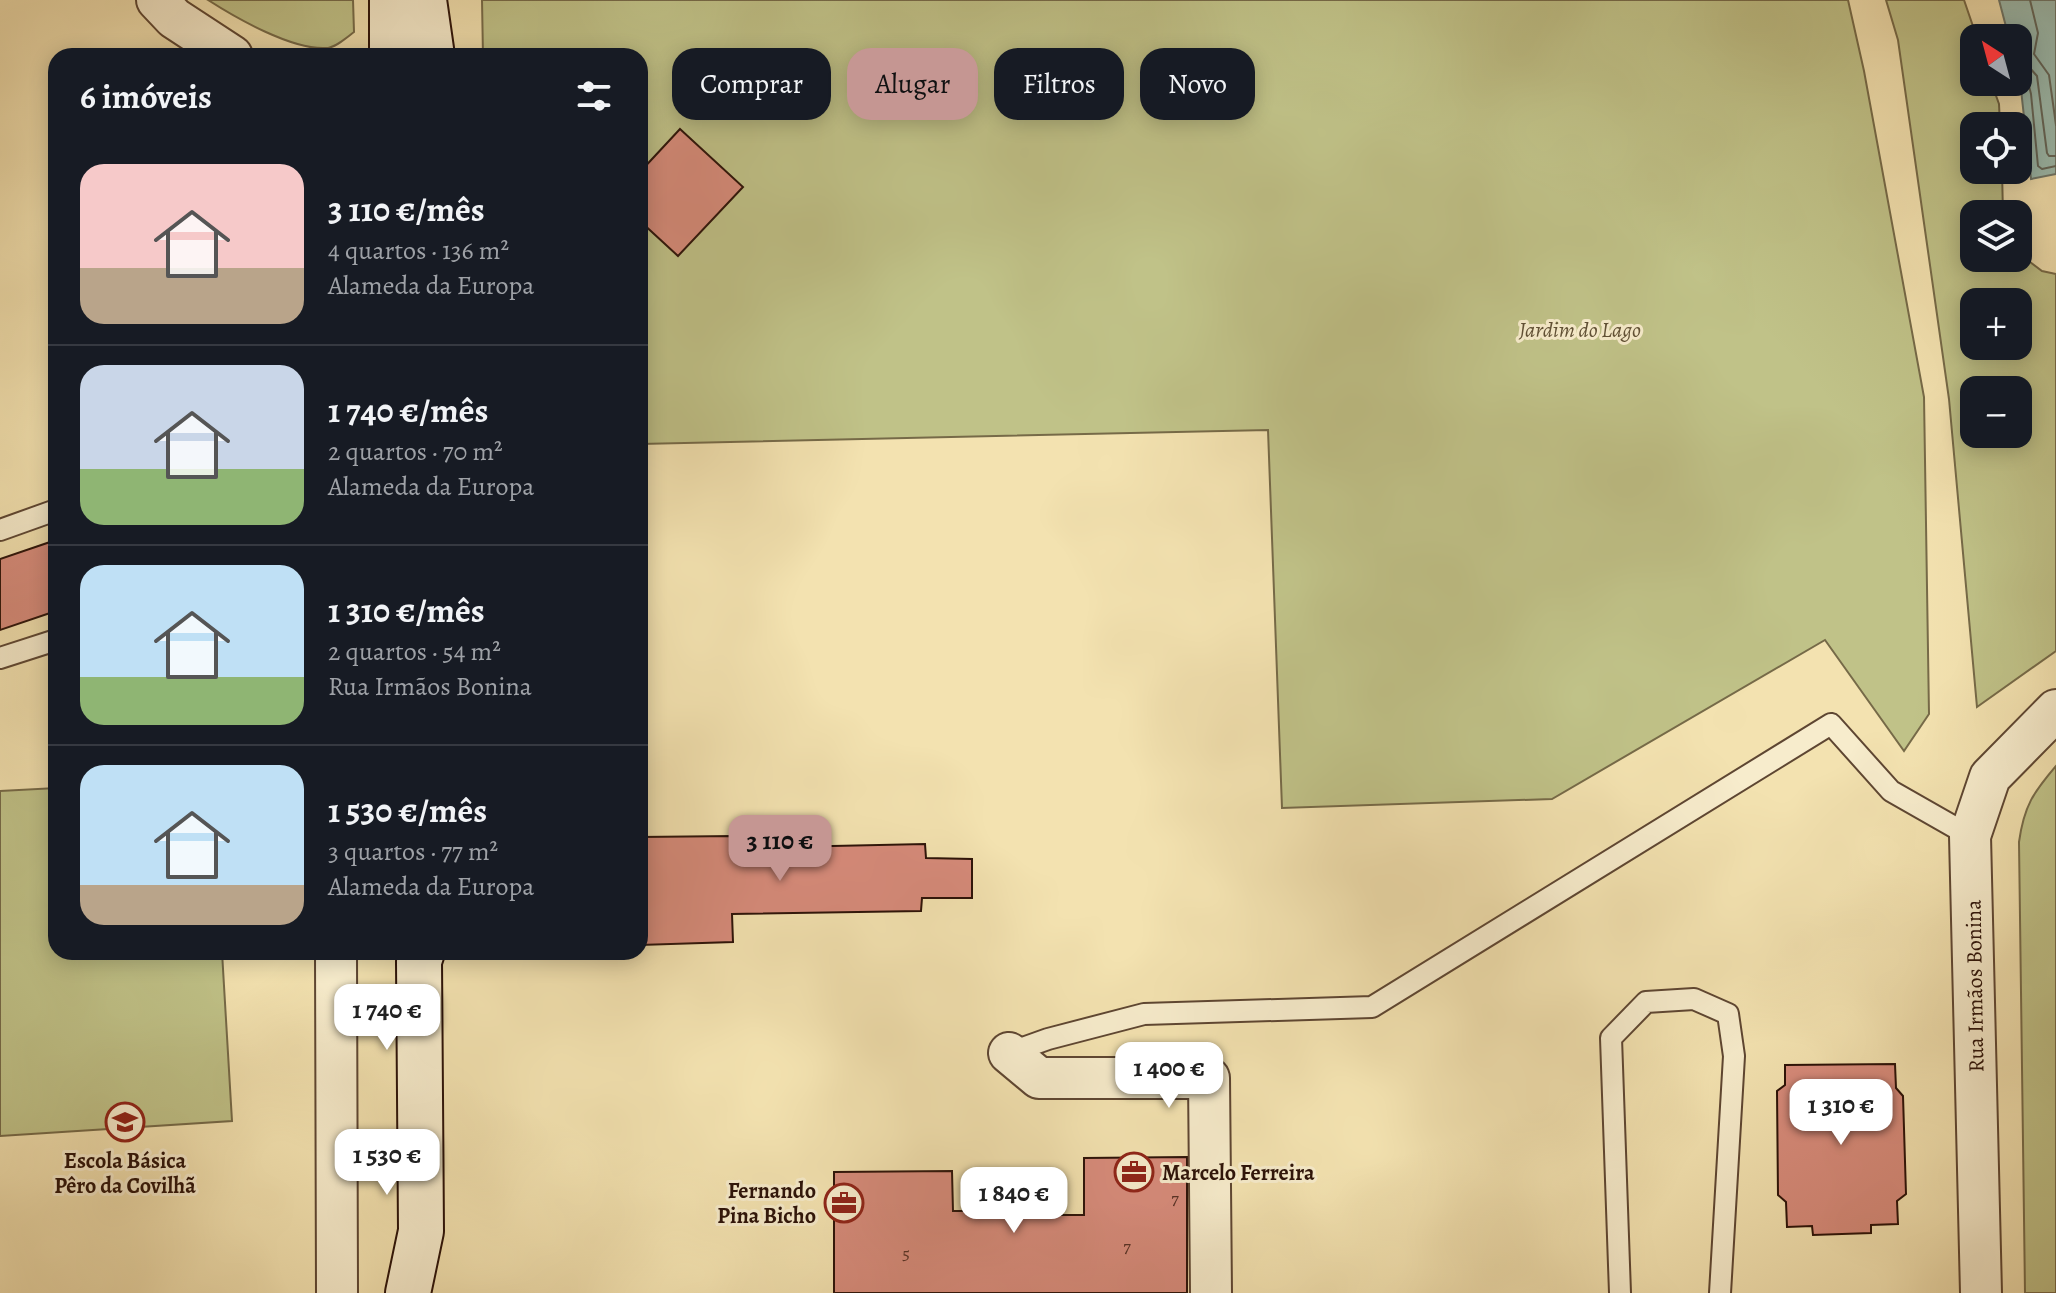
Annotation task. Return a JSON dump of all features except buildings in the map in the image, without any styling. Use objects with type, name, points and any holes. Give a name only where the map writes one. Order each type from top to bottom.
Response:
[{"type":"main road","points":[[392,0],[399,48]]},
{"type":"main road","points":[[403,48],[424,0]]},
{"type":"main road","points":[[408,1293],[421,1231],[419,960]]},
{"type":"street","points":[[157,0],[174,18],[220,48]]},
{"type":"street","name":"Rua Irmãos Bonina","points":[[1981,1293],[1970,836],[1990,777],[2056,710]]},
{"type":"street","points":[[336,960],[337,1293]]},
{"type":"street","points":[[1009,1053],[1039,1078],[1209,1078],[1211,1293]]},
{"type":"lane","points":[[0,530],[48,513]]},
{"type":"lane","points":[[0,658],[48,643]]},
{"type":"lane","points":[[1009,1053],[1048,1039],[1144,1014],[1372,1007],[1831,724],[1891,791],[1970,836]]},
{"type":"lane","points":[[1620,1293],[1611,1038],[1646,1002],[1694,999],[1728,1014],[1734,1056],[1720,1293]]},
{"type":"green space","points":[[208,0],[353,0],[354,32],[326,48],[297,44],[265,32]]},
{"type":"green space","name":"Jardim do Lago","points":[[482,0],[1848,0],[1924,397],[1929,714],[1904,751],[1825,640],[1552,799],[1282,808],[1268,430],[648,444],[648,48],[483,48]]},
{"type":"green space","points":[[1886,0],[1964,0],[1972,24],[1960,24],[1960,96],[1996,96],[1999,104],[1999,112],[1960,112],[1960,184],[2002,184],[2003,200],[1960,200],[1960,272],[2032,272],[2032,264],[2042,271],[2056,274],[2056,651],[1977,707],[1949,399],[1898,40]]},
{"type":"green space","points":[[2056,766],[2056,1293],[2025,1293],[2019,842],[2031,801]]},
{"type":"green space","points":[[48,788],[48,960],[222,960],[232,1121],[0,1136],[0,791]]},
{"type":"water","points":[[1999,0],[2056,0],[2056,174],[2032,179],[2032,112],[2023,112],[2022,96],[2032,96],[2032,24],[2005,24]]},
{"type":"place","name":"Escola Básica Pêro da Covilhã","points":[[125,1122]]},
{"type":"place","name":"Marcelo Ferreira","points":[[1134,1172]]},
{"type":"place","name":"Fernando Pina Bicho","points":[[844,1203]]}]
